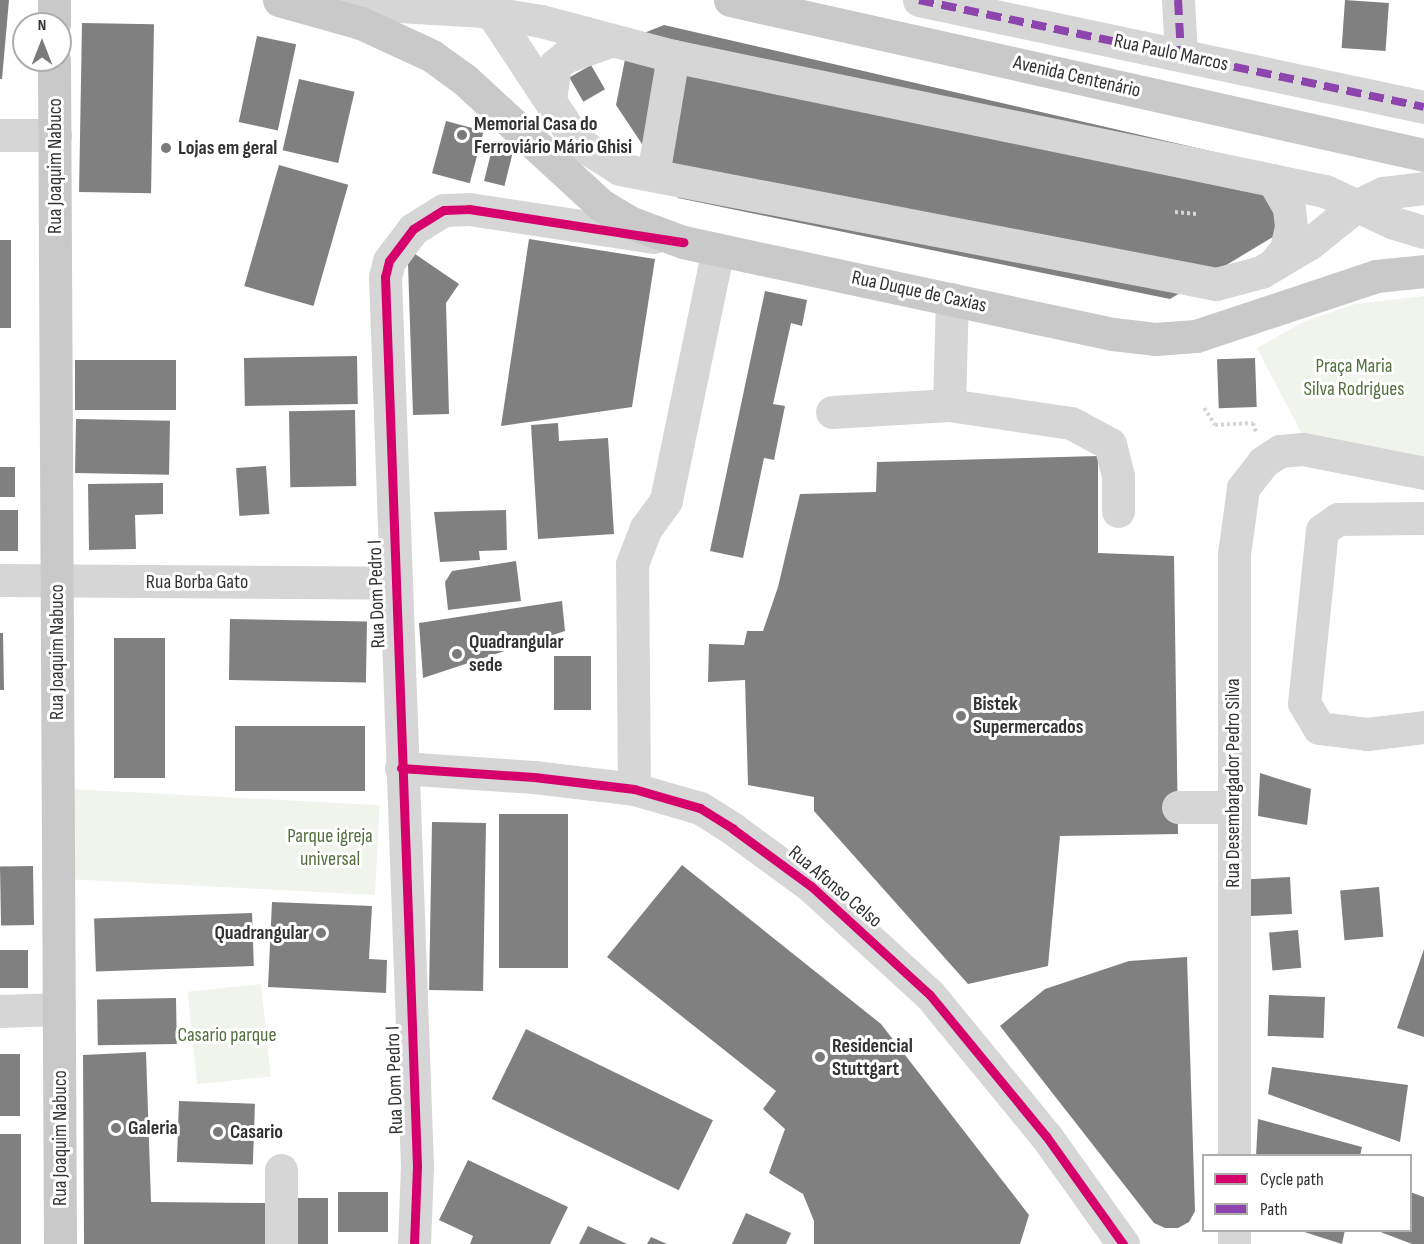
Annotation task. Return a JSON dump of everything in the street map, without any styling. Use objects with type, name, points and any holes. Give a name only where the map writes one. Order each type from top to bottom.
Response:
[{"type":"main road","points":[[279,0],[361,23],[432,56],[464,79],[601,205],[629,222],[683,242]]},
{"type":"main road","name":"Avenida Centenário","points":[[730,0],[1424,155]]},
{"type":"main road","name":"Rua Joaquim Nabuco","points":[[54,72],[60,1244]]},
{"type":"main road","name":"Rua Duque de Caxias","points":[[683,242],[1113,334],[1155,339],[1196,336],[1376,276],[1424,271]]},
{"type":"street","points":[[305,0],[490,7],[610,41],[673,56],[1325,191],[1356,206],[1424,232]]},
{"type":"street","name":"Rua Paulo Marcos","points":[[918,0],[1424,107]]},
{"type":"street","points":[[1178,0],[1181,54]]},
{"type":"street","points":[[490,7],[577,142],[620,169],[653,176],[1216,284],[1261,272],[1310,243],[1356,206],[1383,193],[1424,188]]},
{"type":"street","points":[[550,100],[555,65],[565,57],[610,41]]},
{"type":"street","points":[[653,176],[673,56]]},
{"type":"street","points":[[0,135],[55,135]]},
{"type":"street","points":[[1273,180],[1289,208],[1291,227],[1286,249],[1274,264]]},
{"type":"street","name":"Rua Dom Pedro I","points":[[414,1244],[417,1166],[385,277],[389,261],[404,239],[444,210],[469,209],[683,242]]},
{"type":"street","points":[[634,789],[632,564],[646,528],[666,500],[718,249]]},
{"type":"street","points":[[949,405],[952,299]]},
{"type":"street","points":[[832,412],[949,405],[1071,423],[1110,444],[1118,476],[1118,511]]},
{"type":"street","name":"Rua Desembargador Pedro Silva","points":[[1234,1154],[1232,807],[1237,519],[1244,488],[1263,462],[1280,451],[1303,449],[1424,473]]},
{"type":"street","points":[[1424,518],[1338,519],[1322,530],[1304,703],[1319,728],[1367,735],[1424,727]]},
{"type":"street","name":"Rua Borba Gato","points":[[0,580],[395,583]]},
{"type":"street","name":"Rua Afonso Celso","points":[[401,768],[534,777],[634,789],[700,808],[733,829],[810,886],[930,995],[1039,1127],[1123,1244]]},
{"type":"street","points":[[1178,807],[1232,807]]},
{"type":"street","points":[[0,1011],[59,1009]]},
{"type":"street","points":[[281,1170],[281,1244]]},
{"type":"path","points":[[1175,212],[1197,214]]},
{"type":"path","points":[[1204,408],[1215,425],[1253,423],[1263,462]]},
{"type":"green space","name":"Praça Maria Silva Rodrigues","points":[[1424,296],[1424,461],[1305,440],[1257,348],[1303,322],[1355,304]]},
{"type":"green space","name":"Parque igreja universal","points":[[71,789],[380,805],[375,895],[66,879]]},
{"type":"green space","name":"Casario parque","points":[[261,984],[271,1076],[197,1084],[187,992]]},
{"type":"building","points":[[0,0],[9,0],[2,79],[0,79]]},
{"type":"building","points":[[1345,0],[1389,3],[1386,51],[1342,48]]},
{"type":"building","points":[[82,23],[154,24],[151,193],[79,192]]},
{"type":"building","points":[[664,25],[1262,163],[1281,232],[1170,299],[678,198],[616,105],[629,39]]},
{"type":"building","points":[[257,36],[296,44],[278,130],[239,122]]},
{"type":"building","points":[[591,65],[605,89],[583,102],[569,78]]},
{"type":"building","points":[[299,79],[355,92],[338,163],[283,150]]},
{"type":"building","points":[[446,121],[484,131],[470,183],[432,173]]},
{"type":"building","points":[[493,145],[513,150],[504,186],[484,181]]},
{"type":"building","points":[[279,165],[348,185],[313,306],[244,286]]},
{"type":"building","points":[[529,239],[655,259],[632,407],[501,426]]},
{"type":"building","points":[[0,240],[11,240],[11,328],[0,328]]},
{"type":"building","points":[[415,254],[459,284],[446,303],[449,414],[413,415],[408,264]]},
{"type":"building","points":[[765,291],[807,300],[802,326],[791,323],[773,404],[785,406],[774,460],[764,458],[743,558],[710,551]]},
{"type":"building","points":[[357,356],[358,404],[245,406],[244,358]]},
{"type":"building","points":[[1255,358],[1257,407],[1219,408],[1217,359]]},
{"type":"building","points":[[75,360],[176,360],[176,410],[75,410]]},
{"type":"building","points":[[355,410],[356,486],[290,487],[289,411]]},
{"type":"building","points":[[76,419],[170,421],[169,475],[75,473]]},
{"type":"building","points":[[558,423],[559,441],[608,438],[614,534],[538,539],[531,425]]},
{"type":"building","name":"Bistek Supermercados","points":[[1098,456],[1098,553],[1174,556],[1178,834],[1060,836],[1048,966],[968,984],[814,811],[814,797],[748,785],[745,680],[708,682],[709,644],[744,645],[747,631],[763,631],[778,587],[800,494],[876,492],[877,462]]},
{"type":"building","points":[[266,466],[269,514],[239,516],[236,468]]},
{"type":"building","points":[[0,467],[15,467],[15,497],[0,497]]},
{"type":"building","points":[[163,483],[163,514],[135,515],[136,549],[89,550],[88,484]]},
{"type":"building","points":[[0,510],[18,510],[18,551],[0,551]]},
{"type":"building","points":[[506,510],[507,550],[479,551],[480,560],[440,562],[434,512]]},
{"type":"building","points":[[516,561],[521,601],[448,610],[445,582],[452,571]]},
{"type":"building","name":"Quadrangular sede","points":[[562,601],[565,631],[423,678],[419,623]]},
{"type":"building","points":[[230,619],[367,621],[366,682],[229,680]]},
{"type":"building","points":[[0,633],[3,633],[4,690],[0,690]]},
{"type":"building","points":[[114,638],[165,638],[165,778],[114,778]]},
{"type":"building","points":[[554,656],[591,656],[591,710],[554,710]]},
{"type":"building","points":[[235,726],[365,726],[365,791],[235,791]]},
{"type":"building","points":[[1260,773],[1311,789],[1307,825],[1258,816]]},
{"type":"building","points":[[499,814],[568,814],[568,968],[499,968]]},
{"type":"building","points":[[432,822],[486,823],[483,991],[429,990]]},
{"type":"building","name":"Residencial Stuttgart","points":[[682,865],[881,1024],[1029,1215],[1020,1244],[814,1244],[814,1221],[803,1194],[769,1173],[785,1129],[763,1109],[776,1091],[607,957]]},
{"type":"building","points":[[33,866],[34,925],[1,926],[0,867]]},
{"type":"building","points":[[1290,877],[1292,914],[1251,916],[1249,879]]},
{"type":"building","points":[[1379,887],[1383,937],[1345,940],[1340,890]]},
{"type":"building","name":"Quadrangular","points":[[272,902],[372,906],[369,959],[387,960],[386,993],[268,987]]},
{"type":"building","points":[[252,913],[254,966],[96,971],[94,919]]},
{"type":"building","points":[[1298,930],[1301,968],[1272,970],[1269,933]]},
{"type":"building","points":[[1424,949],[1424,1037],[1397,1028]]},
{"type":"building","points":[[0,950],[28,950],[28,988],[0,988]]},
{"type":"building","points":[[1187,957],[1195,1211],[1189,1222],[1178,1228],[1165,1228],[1154,1223],[1000,1026],[1045,989],[1129,961]]},
{"type":"building","points":[[1269,995],[1325,997],[1324,1038],[1268,1036]]},
{"type":"building","points":[[176,998],[177,1044],[98,1045],[97,999]]},
{"type":"building","points":[[526,1029],[713,1120],[679,1190],[492,1099]]},
{"type":"building","name":"Galeria","points":[[146,1052],[151,1202],[267,1203],[269,1244],[84,1244],[83,1055]]},
{"type":"building","points":[[0,1054],[20,1054],[20,1116],[0,1116]]},
{"type":"building","points":[[1272,1067],[1408,1085],[1400,1142],[1268,1094]]},
{"type":"building","name":"Casario","points":[[179,1101],[255,1104],[253,1165],[177,1162]]},
{"type":"building","points":[[1258,1119],[1362,1147],[1360,1154],[1256,1154]]},
{"type":"building","points":[[0,1134],[21,1134],[21,1244],[0,1244]]},
{"type":"building","points":[[468,1160],[568,1207],[550,1244],[470,1244],[473,1236],[439,1220]]},
{"type":"building","points":[[338,1192],[388,1192],[388,1232],[338,1232]]},
{"type":"building","points":[[1412,1193],[1424,1197],[1424,1244],[1412,1244],[1381,1232],[1412,1232]]},
{"type":"building","points":[[289,1198],[328,1198],[328,1244],[289,1244]]},
{"type":"building","points":[[746,1213],[791,1233],[786,1244],[732,1244]]},
{"type":"building","points":[[588,1226],[627,1244],[579,1244]]},
{"type":"building","points":[[1304,1232],[1345,1232],[1342,1244]]},
{"type":"building","points":[[651,1237],[667,1244],[647,1244]]},
{"type":"marked path","points":[[919,0],[1424,107]]},
{"type":"marked path","points":[[1178,0],[1181,54]]},
{"type":"cycle path","points":[[414,1244],[417,1166],[385,277],[389,261],[413,229],[444,210],[469,209],[683,242]]},
{"type":"cycle path","points":[[401,768],[534,777],[634,789],[700,808],[733,829],[811,886],[930,995],[1046,1136],[1123,1244]]},
{"type":"place","name":"Memorial Casa do Ferroviário Mário Ghisi","points":[[462,135]]},
{"type":"place","name":"Lojas em geral","points":[[166,148]]},
{"type":"place","name":"Quadrangular sede","points":[[457,654]]},
{"type":"place","name":"Bistek Supermercados","points":[[961,716]]},
{"type":"place","name":"Quadrangular","points":[[321,933]]},
{"type":"place","name":"Residencial Stuttgart","points":[[820,1057]]},
{"type":"place","name":"Galeria","points":[[116,1128]]},
{"type":"place","name":"Casario","points":[[218,1132]]}]
